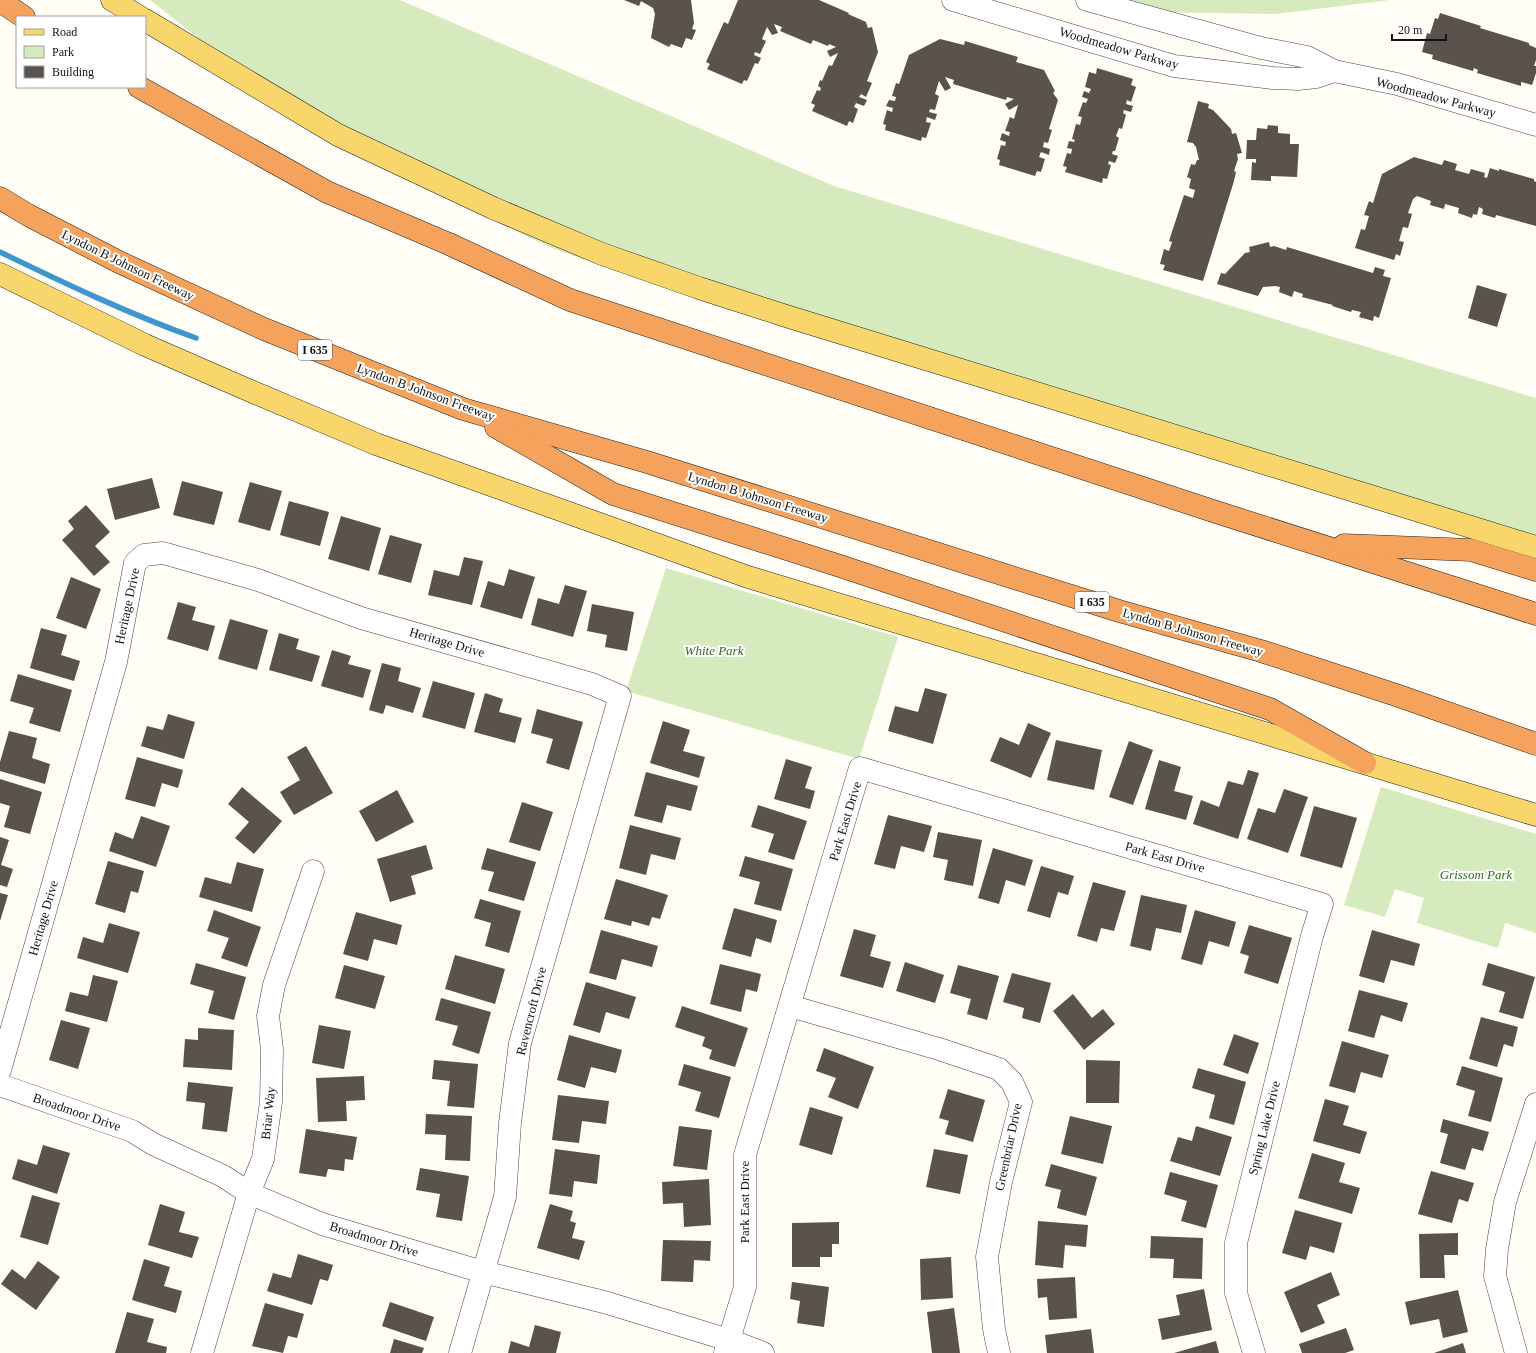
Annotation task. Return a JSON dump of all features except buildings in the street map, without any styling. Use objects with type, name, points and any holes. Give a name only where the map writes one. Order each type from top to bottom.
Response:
[{"type":"highway","points":[[0,1],[22,16]]},
{"type":"highway","points":[[140,88],[327,192],[449,244],[570,300],[1213,511],[1536,614]]},
{"type":"highway","name":"Lyndon B Johnson Freeway","points":[[0,198],[28,215],[119,262],[264,329],[463,409],[647,462],[1119,611],[1261,652],[1396,695],[1536,744]]},
{"type":"highway","points":[[463,409],[613,494],[837,565],[1270,709],[1365,763]]},
{"type":"highway","points":[[1318,544],[1471,550],[1536,570]]},
{"type":"main road","points":[[112,0],[138,16]]},
{"type":"main road","points":[[146,21],[338,136],[493,208],[602,254],[699,288],[786,316],[1136,422],[1536,547]]},
{"type":"main road","points":[[0,274],[158,351],[376,444],[748,577],[1536,815]]},
{"type":"street","name":"Woodmeadow Parkway","points":[[953,0],[1174,66],[1273,78],[1298,79],[1316,77],[1334,71]]},
{"type":"street","name":"Woodmeadow Parkway","points":[[1087,0],[1261,48],[1307,57],[1334,71],[1397,84],[1536,125]]},
{"type":"street","name":"Heritage Drive","points":[[0,1070],[116,662],[135,563],[144,555],[163,553],[258,580],[361,618],[592,684],[620,696]]},
{"type":"street","name":"Ravencroft Drive","points":[[460,1353],[482,1272],[505,1197],[510,1123],[520,1043],[620,696]]},
{"type":"street","name":"Park East Drive","points":[[727,1346],[745,1286],[744,1155],[790,1006],[860,768],[1322,904]]},
{"type":"street","name":"Briar Way","points":[[202,1353],[249,1194],[263,1159],[272,1102],[272,1049],[268,1016],[274,985],[313,871]]},
{"type":"street","name":"Spring Lake Drive","points":[[1254,1353],[1236,1293],[1236,1243],[1312,936],[1322,904]]},
{"type":"street","name":"Greenbriar Drive","points":[[790,1006],[939,1049],[999,1069],[1012,1082],[1021,1102],[1001,1182],[987,1257],[994,1329],[999,1353]]},
{"type":"street","name":"Broadmoor Drive","points":[[0,1085],[132,1131],[153,1144],[223,1176],[249,1194],[322,1224],[482,1272],[604,1302],[727,1346],[763,1353]]},
{"type":"street","points":[[1516,1353],[1495,1276],[1495,1269],[1505,1202],[1536,1104]]},
{"type":"green space","points":[[150,0],[400,0],[834,186],[1536,398],[1536,550],[644,281],[552,248],[336,147]]},
{"type":"green space","points":[[1119,0],[1390,0],[1276,14],[1159,12]]},
{"type":"green space","name":"White Park","points":[[666,568],[898,637],[859,759],[626,691]]},
{"type":"green space","name":"Grissom Park","points":[[1381,787],[1536,834],[1536,933],[1505,923],[1498,948],[1417,923],[1424,898],[1395,889],[1385,917],[1344,905]]},
{"type":"waterway","points":[[0,252],[72,287],[196,338]]}]
